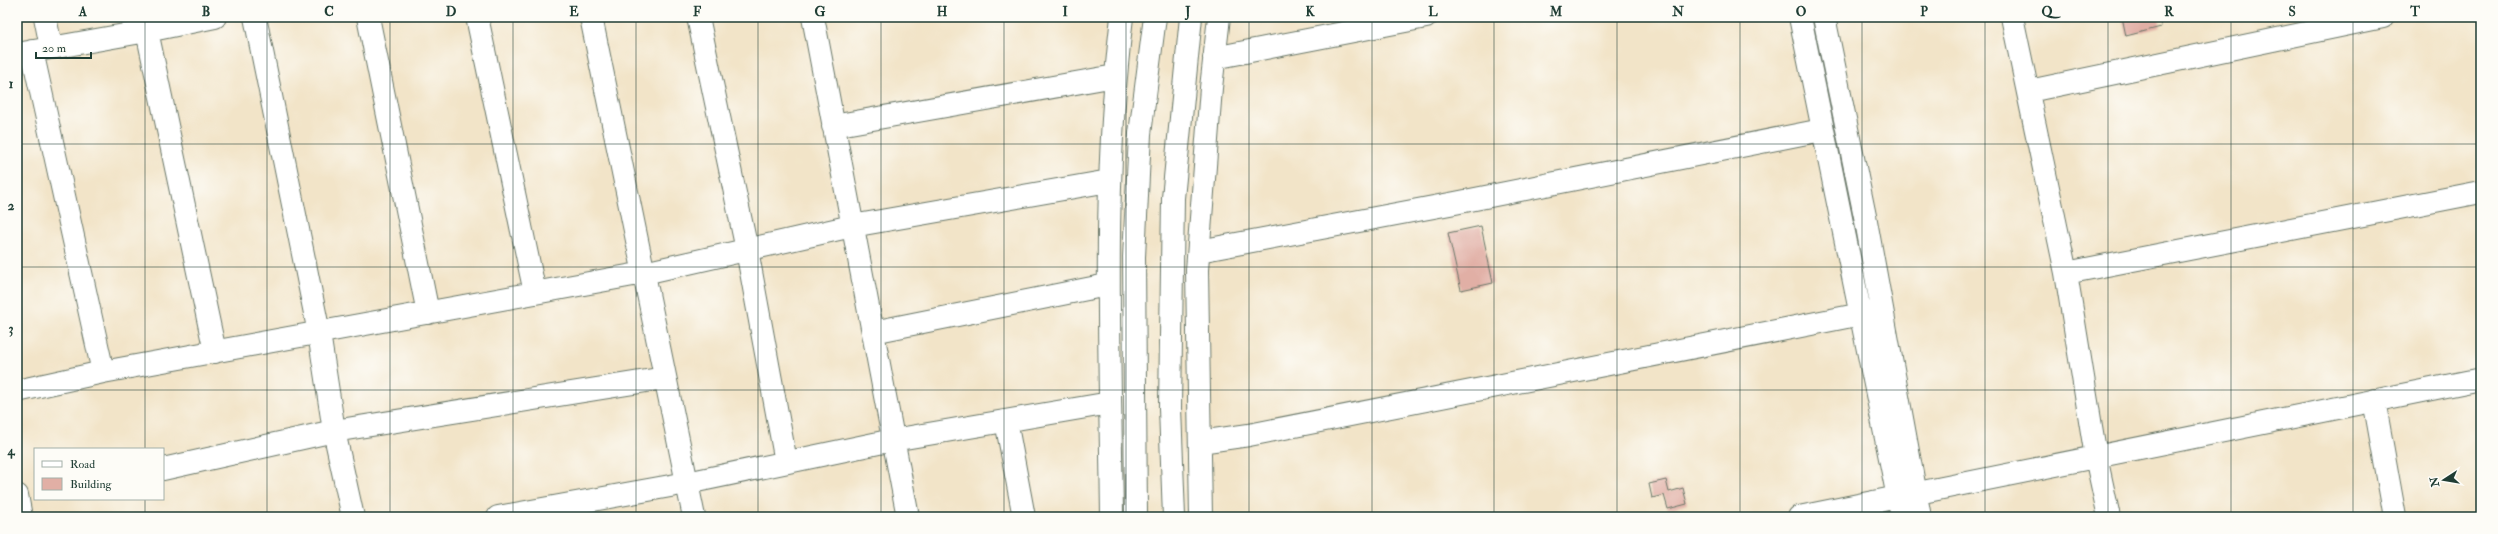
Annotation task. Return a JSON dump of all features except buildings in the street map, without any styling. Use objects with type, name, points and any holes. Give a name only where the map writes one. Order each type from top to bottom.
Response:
[{"type":"street","points":[[45,17],[33,51],[103,372]]},
{"type":"street","points":[[33,51],[147,31],[215,17]]},
{"type":"street","points":[[255,17],[319,333],[334,431],[353,517]]},
{"type":"street","points":[[368,17],[428,313]]},
{"type":"street","points":[[477,17],[535,293]]},
{"type":"street","points":[[591,17],[694,517]]},
{"type":"street","points":[[698,17],[747,250],[786,462]]},
{"type":"street","points":[[815,17],[833,126],[908,517]]},
{"type":"street","points":[[1112,517],[1107,284],[1109,181],[1115,76],[1122,17]]},
{"type":"street","points":[[1136,517],[1134,257],[1140,134],[1155,17]]},
{"type":"street","points":[[1174,517],[1170,408],[1173,198],[1191,17]]},
{"type":"street","points":[[1202,517],[1199,250],[1214,58],[1219,17]]},
{"type":"street","points":[[1214,58],[1426,17]]},
{"type":"street","points":[[1800,17],[1860,315],[1905,502],[1920,517]]},
{"type":"street","points":[[1824,17],[1882,310],[1905,502]]},
{"type":"street","points":[[2012,17],[2029,91],[2066,273],[2096,457],[2109,517]]},
{"type":"street","points":[[2029,91],[2383,17]]},
{"type":"street","points":[[147,31],[215,352]]},
{"type":"street","points":[[833,126],[1115,76]]},
{"type":"street","points":[[1199,250],[1440,206],[1822,130]]},
{"type":"street","points":[[17,391],[103,372],[644,273],[852,226],[1109,181]]},
{"type":"street","points":[[2066,273],[2481,192]]},
{"type":"street","points":[[873,332],[1107,284]]},
{"type":"street","points":[[1200,442],[1249,435],[1882,310]]},
{"type":"street","points":[[164,469],[334,431],[665,378]]},
{"type":"street","points":[[1799,517],[1905,502],[2096,457],[2481,379]]},
{"type":"street","points":[[2374,400],[2395,517]]},
{"type":"street","points":[[498,517],[687,482],[893,440],[1110,403]]},
{"type":"street","points":[[1006,421],[1024,517]]}]
